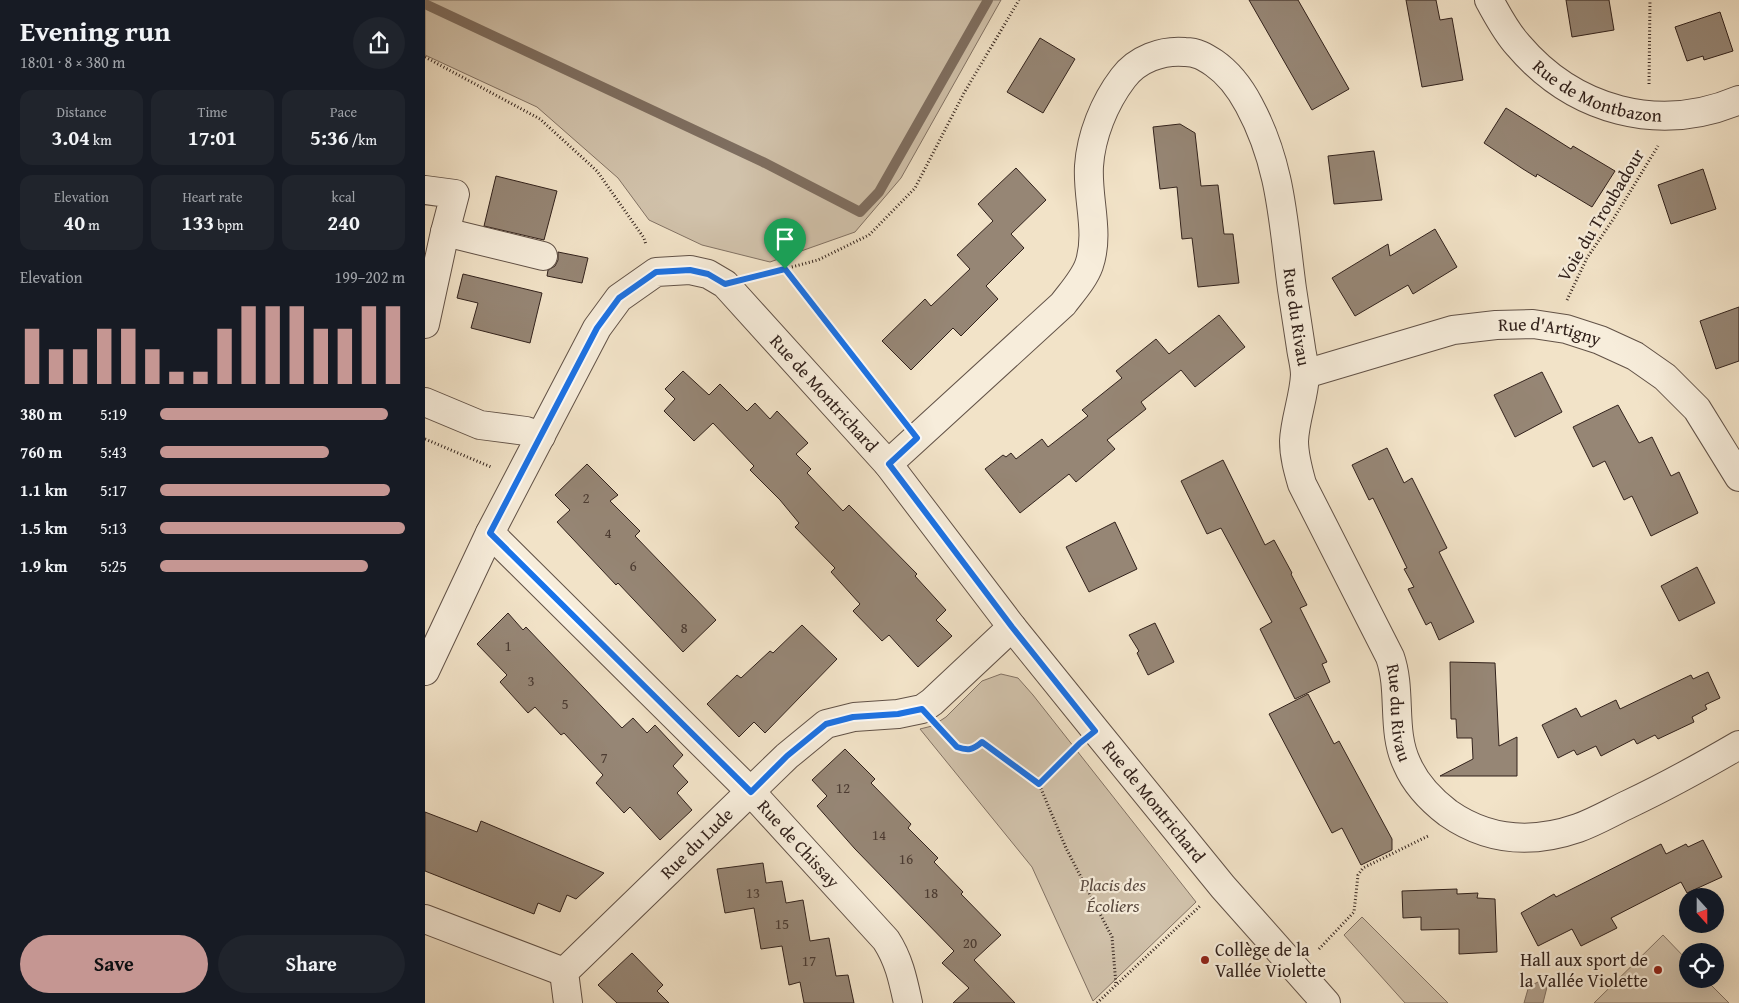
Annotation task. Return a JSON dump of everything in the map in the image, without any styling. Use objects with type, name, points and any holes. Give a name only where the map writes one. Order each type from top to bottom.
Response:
[{"type":"street","name":"Rue de Montbazon","points":[[1489,0],[1517,45],[1557,82],[1578,96],[1607,107],[1655,116],[1713,109],[1739,100]]},
{"type":"street","name":"Rue du Rivau","points":[[889,464],[1063,304],[1078,284],[1089,265],[1094,240],[1089,166],[1097,128],[1113,92],[1124,76],[1135,66],[1162,53],[1193,52],[1206,58],[1223,70],[1238,86],[1266,140],[1279,185],[1305,374],[1294,442],[1296,464],[1302,484],[1390,656],[1394,670],[1401,744],[1406,764],[1420,787],[1440,806],[1474,829],[1516,839],[1555,835],[1579,828],[1675,782],[1739,744]]},
{"type":"street","points":[[425,190],[455,194],[425,324]]},
{"type":"street","points":[[445,232],[543,256]]},
{"type":"street","name":"Rue de Montrichard","points":[[656,272],[690,270],[708,274],[725,284],[889,464],[1012,627],[1095,731],[1223,887],[1326,1003]]},
{"type":"street","points":[[425,671],[490,533],[597,328],[619,298],[656,272]]},
{"type":"street","name":"Rue d'Artigny","points":[[1305,374],[1453,330],[1514,324],[1533,324],[1566,329],[1600,340],[1635,356],[1665,376],[1697,409],[1739,477]]},
{"type":"street","points":[[425,402],[480,425],[541,436]]},
{"type":"street","name":"Rue de Chissay","points":[[490,533],[751,792],[886,940],[895,954],[901,970],[908,1003]]},
{"type":"street","name":"Rue du Lude","points":[[564,972],[787,756],[826,724],[853,717],[898,714],[922,709],[932,702],[1012,627]]},
{"type":"street","points":[[425,919],[564,972],[568,1003]]},
{"type":"path","points":[[725,284],[818,260],[869,235],[915,188],[964,93],[1019,0]]},
{"type":"path","name":"Voie du Troubadour","points":[[1566,329],[1566,301],[1587,258],[1614,218],[1661,140],[1649,93],[1650,0]]},
{"type":"path","points":[[425,57],[540,119],[597,171],[644,238],[656,272]]},
{"type":"path","points":[[785,269],[917,438]]},
{"type":"path","points":[[425,439],[519,479]]},
{"type":"path","points":[[922,709],[957,747],[965,750],[974,749],[982,742],[1039,784],[1066,848],[1111,937],[1116,985]]},
{"type":"path","points":[[1039,784],[1080,743],[1095,731]]},
{"type":"path","points":[[1297,972],[1354,912],[1358,875],[1363,868],[1460,821]]},
{"type":"path","points":[[1097,1003],[1200,906],[1223,887]]},
{"type":"green space","points":[[425,0],[1001,0],[901,178],[855,232],[770,262],[702,245],[649,220],[618,178],[537,107],[425,55]]},
{"type":"green space","name":"Placis des Écoliers","points":[[1001,674],[1018,678],[1033,695],[1196,902],[1093,1001],[1032,867],[920,729],[932,726],[946,717],[982,681]]},
{"type":"green space","points":[[1362,917],[1448,1003],[1405,1003],[1344,935]]},
{"type":"green space","name":"Hall aux sport de la Vallée Violette","points":[[1663,935],[1679,952],[1679,988],[1714,988],[1729,1003],[1594,1003]]},
{"type":"shaded area","points":[[1540,981],[1543,986],[1547,987],[1543,1003],[1524,1003],[1530,982],[1534,984]]},
{"type":"building","points":[[1249,0],[1298,0],[1349,89],[1312,110]]},
{"type":"building","points":[[1406,0],[1436,0],[1440,20],[1452,18],[1463,80],[1422,87]]},
{"type":"building","points":[[1566,0],[1609,0],[1614,30],[1572,37]]},
{"type":"building","points":[[1720,12],[1733,51],[1704,60],[1703,56],[1687,61],[1675,27]]},
{"type":"building","points":[[1040,38],[1075,59],[1043,113],[1007,92]]},
{"type":"building","points":[[1506,108],[1571,149],[1573,146],[1615,171],[1592,207],[1537,174],[1536,177],[1484,143]]},
{"type":"building","points":[[1180,124],[1195,133],[1201,186],[1218,185],[1224,234],[1233,234],[1239,283],[1198,287],[1192,238],[1182,239],[1177,187],[1160,189],[1153,127]]},
{"type":"building","points":[[1374,151],[1382,200],[1334,204],[1328,156]]},
{"type":"building","points":[[1016,168],[1046,200],[1011,234],[1024,248],[986,286],[998,299],[961,336],[953,328],[911,370],[882,341],[925,299],[931,306],[970,269],[957,255],[993,221],[978,204]]},
{"type":"building","points":[[1703,169],[1716,209],[1671,224],[1658,185]]},
{"type":"building","points":[[496,176],[557,191],[544,240],[484,226]]},
{"type":"building","points":[[1435,229],[1457,267],[1413,294],[1408,285],[1355,316],[1332,278],[1388,244],[1390,256]]},
{"type":"building","points":[[558,252],[588,258],[582,283],[547,276],[548,270],[555,266],[558,260]]},
{"type":"building","points":[[463,274],[542,293],[530,343],[471,328],[478,303],[457,298]]},
{"type":"building","points":[[1739,307],[1739,361],[1716,369],[1700,321]]},
{"type":"building","points":[[1219,315],[1245,347],[1195,387],[1181,370],[1141,402],[1146,409],[1107,440],[1115,449],[1076,482],[1069,474],[1020,513],[985,469],[1003,455],[1006,457],[1011,453],[1016,459],[1042,439],[1048,447],[1088,416],[1082,410],[1122,378],[1116,371],[1156,339],[1169,354]]},
{"type":"building","points":[[683,371],[709,395],[720,384],[747,411],[755,403],[770,419],[777,411],[808,443],[796,454],[811,469],[807,473],[843,511],[849,505],[917,574],[915,576],[946,610],[936,620],[952,636],[918,667],[889,635],[882,641],[853,611],[860,604],[831,572],[835,568],[795,527],[799,523],[780,500],[750,470],[754,466],[713,423],[694,441],[664,411],[675,399],[665,389]]},
{"type":"building","points":[[1542,372],[1562,412],[1515,437],[1494,395]]},
{"type":"building","points":[[1618,405],[1639,443],[1652,437],[1671,476],[1679,472],[1698,513],[1651,536],[1632,496],[1624,500],[1605,461],[1593,467],[1573,427]]},
{"type":"building","points":[[1387,448],[1404,483],[1412,478],[1447,548],[1439,552],[1474,622],[1439,640],[1431,622],[1426,625],[1408,589],[1414,587],[1404,569],[1407,568],[1373,498],[1369,500],[1352,465]]},
{"type":"building","points":[[1223,460],[1265,545],[1274,540],[1292,573],[1307,605],[1300,608],[1327,662],[1322,664],[1330,682],[1295,699],[1260,629],[1272,622],[1221,528],[1207,534],[1181,481]]},
{"type":"building","points":[[587,464],[618,495],[610,501],[640,531],[635,536],[716,620],[683,652],[557,522],[570,510],[555,495]]},
{"type":"building","points":[[1115,522],[1137,569],[1089,592],[1066,547]]},
{"type":"building","points":[[1697,567],[1715,603],[1679,621],[1661,586]]},
{"type":"building","points":[[508,613],[523,630],[526,627],[622,728],[633,718],[647,733],[655,725],[683,755],[673,766],[688,782],[677,793],[692,810],[660,840],[630,807],[624,813],[596,783],[603,775],[564,733],[561,735],[535,707],[528,713],[500,682],[507,675],[477,644]]},
{"type":"building","points":[[1155,623],[1174,662],[1148,675],[1137,653],[1139,651],[1129,635]]},
{"type":"building","points":[[802,625],[837,659],[765,733],[754,722],[739,737],[707,704],[737,675],[741,678],[770,651],[773,653]]},
{"type":"building","points":[[1450,662],[1495,663],[1499,746],[1517,737],[1517,776],[1440,776],[1473,759],[1472,738],[1457,738],[1456,719],[1451,719]]},
{"type":"building","points":[[1708,672],[1720,698],[1705,705],[1707,709],[1692,717],[1694,722],[1658,739],[1655,735],[1637,744],[1634,739],[1601,756],[1596,746],[1577,755],[1574,750],[1558,758],[1542,725],[1576,708],[1581,717],[1616,700],[1620,709],[1691,675],[1693,679]]},
{"type":"building","points":[[1308,694],[1334,744],[1339,741],[1392,839],[1392,850],[1361,865],[1342,828],[1332,833],[1269,714]]},
{"type":"building","points":[[845,749],[875,779],[871,783],[911,824],[908,828],[938,858],[934,862],[963,892],[961,894],[1001,935],[974,960],[1015,1003],[953,1003],[969,988],[942,963],[954,951],[855,849],[817,806],[827,796],[812,780]]},
{"type":"building","points":[[425,812],[477,832],[481,821],[604,873],[576,899],[567,895],[560,912],[538,903],[534,914],[425,871]]},
{"type":"building","points":[[1703,840],[1722,877],[1698,888],[1684,888],[1681,882],[1611,918],[1617,928],[1581,946],[1572,929],[1538,946],[1521,913],[1554,894],[1556,897],[1661,844],[1666,854],[1686,844],[1688,847]]},
{"type":"building","points":[[763,863],[766,883],[782,881],[786,903],[803,900],[810,941],[829,938],[836,976],[848,975],[854,1003],[804,1003],[800,982],[789,985],[782,946],[761,949],[754,908],[725,913],[717,869]]},
{"type":"building","points":[[1457,889],[1457,894],[1478,893],[1477,898],[1495,899],[1497,952],[1459,954],[1459,929],[1421,930],[1421,917],[1403,918],[1402,891]]},
{"type":"building","points":[[632,953],[663,985],[657,991],[669,1003],[617,1003],[598,985]]},
{"type":"waterway","points":[[425,4],[763,162],[860,212],[879,192],[988,0]]},
{"type":"place","name":"Collège de la Vallée Violette","points":[[1205,960]]},
{"type":"place","name":"Hall aux sport de la Vallée Violette","points":[[1658,970]]},
{"type":"route","points":[[785,269],[917,438],[889,464],[1012,627],[1095,731],[1080,743],[1039,784],[982,742],[974,749],[965,750],[957,747],[922,709],[898,714],[853,717],[826,724],[787,756],[751,792],[490,533],[597,328],[619,298],[656,272],[690,270],[708,274],[725,284],[785,269]]}]
